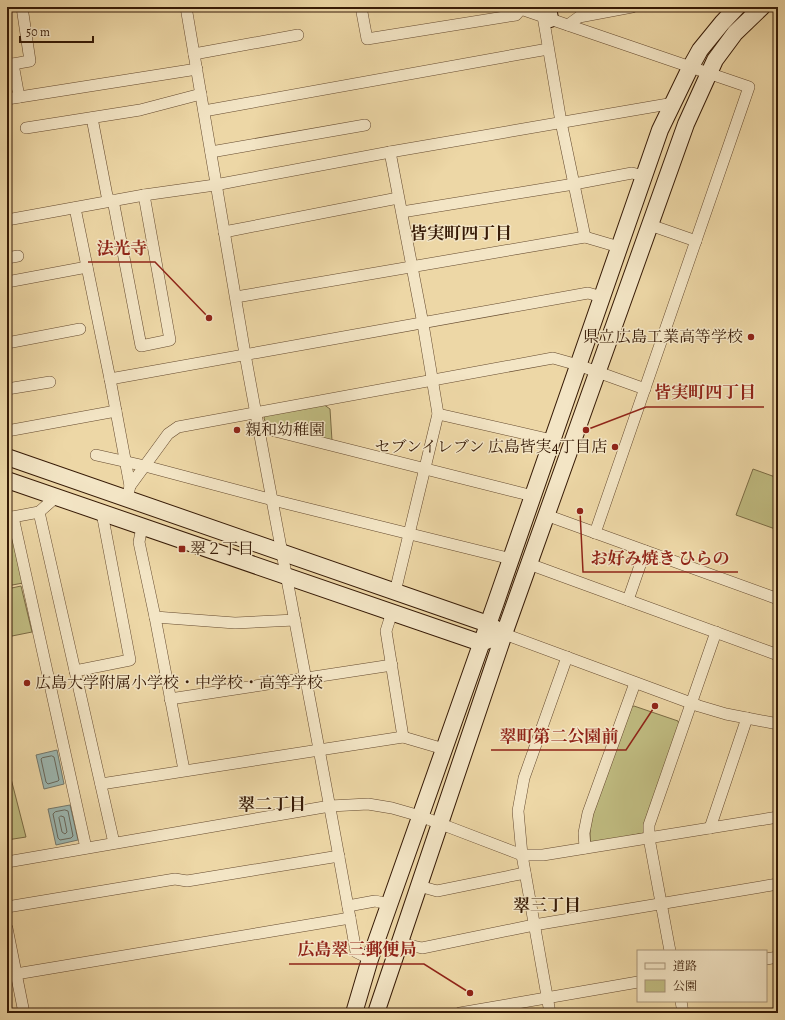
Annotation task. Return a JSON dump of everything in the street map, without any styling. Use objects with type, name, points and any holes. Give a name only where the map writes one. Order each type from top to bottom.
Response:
[{"type":"street","points":[[19,97],[10,65],[30,61],[22,7]]},
{"type":"street","points":[[186,7],[245,354],[320,750],[356,952],[370,959]]},
{"type":"street","points":[[361,7],[367,39],[516,15],[518,8],[547,14],[568,25],[749,87],[595,533]]},
{"type":"street","points":[[568,25],[579,17],[632,7]]},
{"type":"street","points":[[354,1013],[370,959],[389,904],[660,130],[700,50],[737,7]]},
{"type":"street","points":[[376,1013],[504,634],[686,124],[715,60],[735,33],[762,7]]},
{"type":"street","points":[[547,14],[548,49],[561,122],[585,237]]},
{"type":"street","points":[[194,54],[298,34]]},
{"type":"street","points":[[204,112],[548,49]]},
{"type":"street","points":[[7,99],[197,69]]},
{"type":"street","points":[[26,128],[140,110],[201,94]]},
{"type":"street","points":[[7,220],[674,103]]},
{"type":"street","points":[[92,118],[141,346],[170,340],[144,195]]},
{"type":"street","points":[[210,152],[365,125]]},
{"type":"street","points":[[390,152],[423,324],[438,414],[395,592]]},
{"type":"street","points":[[402,212],[632,173],[644,176]]},
{"type":"street","points":[[224,232],[398,198]]},
{"type":"street","points":[[76,208],[116,410],[129,492]]},
{"type":"street","points":[[650,225],[696,241]]},
{"type":"street","points":[[236,297],[585,237],[619,247]]},
{"type":"street","points":[[7,282],[87,267]]},
{"type":"street","points":[[110,379],[588,294],[602,297]]},
{"type":"street","points":[[7,343],[80,329]]},
{"type":"street","points":[[129,492],[145,466],[168,434],[178,427],[257,414],[554,358],[645,389]]},
{"type":"street","points":[[7,389],[50,382]]},
{"type":"street","points":[[7,431],[116,410]]},
{"type":"street","points":[[438,414],[552,440]]},
{"type":"street","points":[[259,427],[533,496]]},
{"type":"street","points":[[96,455],[145,466],[273,500],[511,559]]},
{"type":"street","points":[[7,457],[129,492],[283,552],[488,624],[504,634],[691,703],[726,714],[778,724]]},
{"type":"street","points":[[7,480],[55,498],[481,643],[504,634]]},
{"type":"street","points":[[55,498],[39,512],[10,517],[86,848]]},
{"type":"street","points":[[39,512],[114,843]]},
{"type":"street","points":[[75,671],[130,660],[102,513]]},
{"type":"street","points":[[546,515],[778,599]]},
{"type":"street","points":[[142,527],[139,542],[184,770]]},
{"type":"street","points":[[628,600],[644,551]]},
{"type":"street","points":[[529,564],[778,655]]},
{"type":"street","points":[[392,612],[386,631],[403,737]]},
{"type":"street","points":[[155,617],[235,623],[295,620]]},
{"type":"street","points":[[670,950],[649,838],[649,825],[716,632]]},
{"type":"street","points":[[550,1013],[522,855],[518,811],[524,778],[567,657]]},
{"type":"street","points":[[170,699],[392,664]]},
{"type":"street","points":[[585,848],[584,833],[588,813],[635,683]]},
{"type":"street","points":[[710,828],[748,718]]},
{"type":"street","points":[[101,784],[403,737],[444,749]]},
{"type":"street","points":[[7,862],[330,806],[368,804],[392,808],[420,816],[440,825],[522,855],[544,855],[778,817]]},
{"type":"street","points":[[7,907],[175,879],[187,881],[339,856]]},
{"type":"street","points":[[419,886],[437,891],[525,873]]},
{"type":"street","points":[[400,943],[422,948],[534,925],[778,884]]},
{"type":"street","points":[[348,906],[375,902],[389,904]]},
{"type":"street","points":[[16,974],[350,918]]},
{"type":"street","points":[[7,928],[9,946],[24,1013]]},
{"type":"street","points":[[767,959],[778,957]]},
{"type":"street","points":[[460,1013],[637,982]]},
{"type":"street","points":[[681,1002],[683,1013]]},
{"type":"green space","points":[[323,404],[330,409],[332,441],[266,424],[264,418],[266,415]]},
{"type":"green space","points":[[753,469],[778,478],[778,530],[736,515]]},
{"type":"green space","points":[[11,528],[23,583],[7,586],[7,529]]},
{"type":"green space","points":[[21,586],[32,632],[7,637],[7,589]]},
{"type":"green space","points":[[634,706],[678,721],[679,725],[644,833],[593,843],[590,841],[590,822],[631,707]]},
{"type":"green space","points":[[7,763],[26,837],[7,840]]},
{"type":"water","points":[[57,750],[64,784],[44,789],[36,755]]},
{"type":"water","points":[[70,805],[78,840],[56,845],[48,809]]},
{"type":"place","name":"法光寺","points":[[209,318]]},
{"type":"place","name":"県立広島工業高等学校","points":[[751,337]]},
{"type":"place","name":"親和幼稚園","points":[[237,430]]},
{"type":"place","name":"皆実町四丁目","points":[[586,430]]},
{"type":"place","name":"セブンイレブン 広島皆実4丁目店","points":[[615,447]]},
{"type":"place","name":"お好み焼き ひらの","points":[[580,511]]},
{"type":"place","name":"翠２丁目","points":[[182,549]]},
{"type":"place","name":"広島大学附属小学校・中学校・高等学校","points":[[27,683]]},
{"type":"place","name":"翠町第二公園前","points":[[655,706]]},
{"type":"place","name":"広島翠三郵便局","points":[[470,993]]},
{"type":"district","name":"皆実町四丁目","points":[[461,233]]},
{"type":"district","name":"翠二丁目","points":[[272,804]]},
{"type":"district","name":"翠三丁目","points":[[547,905]]}]
